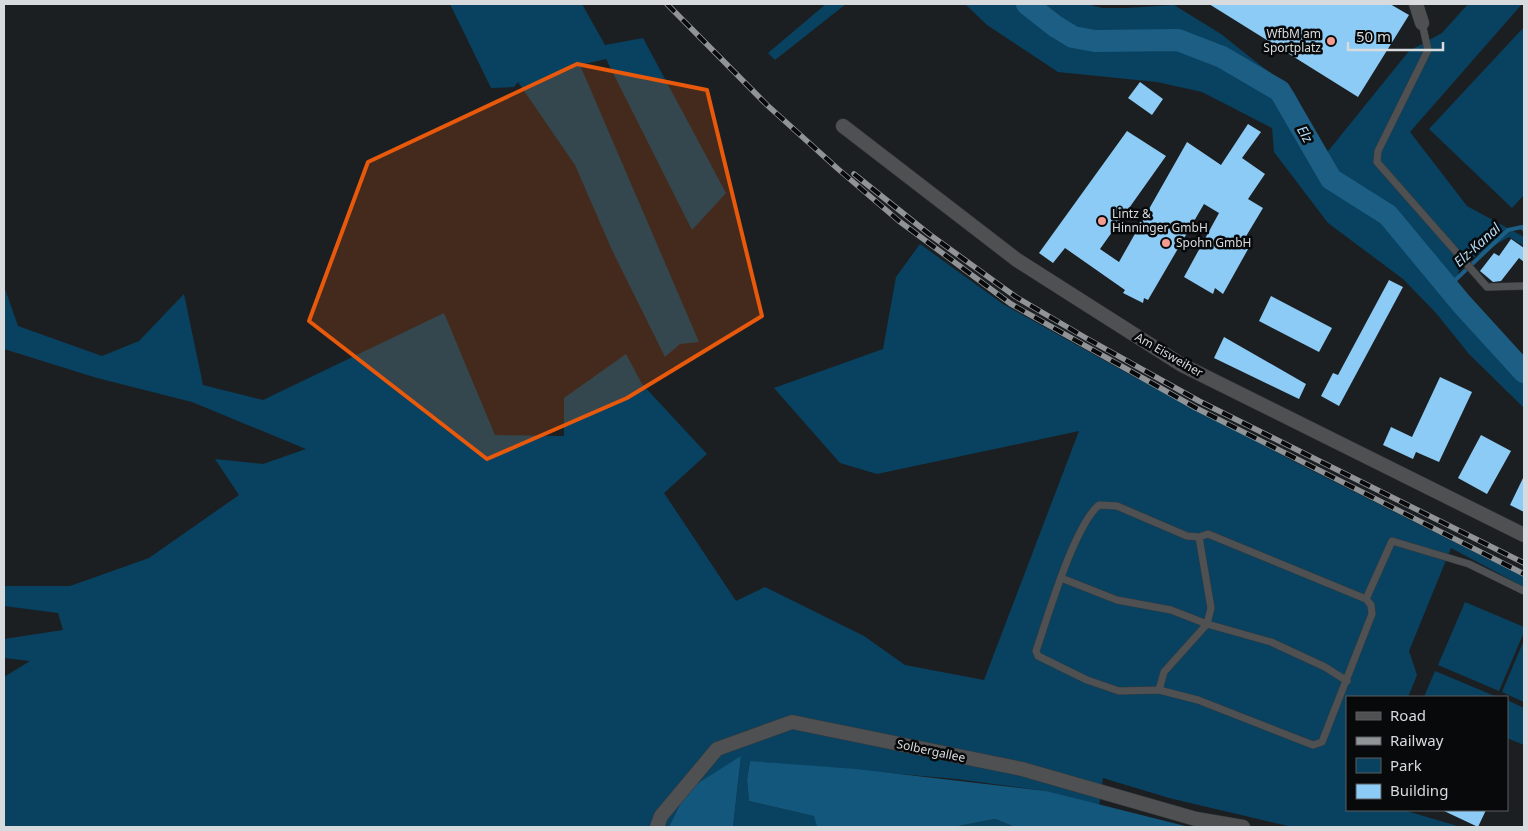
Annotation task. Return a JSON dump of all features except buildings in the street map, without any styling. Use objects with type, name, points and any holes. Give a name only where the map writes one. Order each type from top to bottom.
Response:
[{"type":"street","points":[[1416,4],[1422,23]]},
{"type":"street","name":"Am Eisweiher","points":[[842,126],[1017,260],[1182,365],[1524,535]]},
{"type":"street","name":"Solbergallee","points":[[656,827],[661,816],[717,748],[792,722],[1022,769],[1196,819],[1243,827]]},
{"type":"lane","points":[[1422,23],[1428,50],[1378,151],[1377,162],[1487,287],[1524,286]]},
{"type":"lane","points":[[1099,504],[1117,506],[1187,536],[1199,537],[1208,534],[1366,599],[1371,605],[1372,614],[1322,742],[1313,745],[1198,700],[1159,690],[1119,690],[1087,680],[1038,656],[1036,651],[1061,578],[1089,513],[1099,504]]},
{"type":"lane","points":[[1159,690],[1164,672],[1207,624],[1211,608],[1199,537]]},
{"type":"lane","points":[[1366,599],[1392,541],[1469,564],[1524,591]]},
{"type":"lane","points":[[1061,578],[1117,600],[1171,610],[1207,624],[1270,642],[1325,667],[1347,681]]},
{"type":"highlighted area","points":[[577,64],[707,90],[762,316],[627,398],[487,459],[309,321],[368,162]]},
{"type":"green space","points":[[450,4],[582,4],[605,45],[643,38],[726,193],[692,230],[606,59],[580,65],[699,342],[680,344],[665,357],[612,250],[575,165],[518,82],[514,87],[491,88]]},
{"type":"green space","points":[[826,4],[846,4],[775,60],[768,53]]},
{"type":"green space","points":[[965,4],[1087,4],[1102,8],[1174,5],[1221,34],[1294,92],[1325,155],[1409,51],[1442,33],[1468,4],[1522,4],[1410,132],[1467,206],[1524,237],[1524,246],[1509,237],[1460,265],[1456,285],[1524,367],[1524,408],[1469,354],[1436,313],[1403,279],[1328,223],[1274,152],[1272,128],[1202,92],[1157,82],[1058,72],[987,25]]},
{"type":"green space","points":[[1524,27],[1524,195],[1512,208],[1429,129]]},
{"type":"green space","points":[[920,244],[1003,304],[1127,373],[1295,462],[1524,577],[1524,587],[1451,548],[1409,651],[1417,675],[1408,696],[1346,696],[1346,811],[1406,811],[1461,827],[1292,827],[1169,798],[1103,778],[1099,806],[1046,791],[957,779],[750,761],[747,780],[749,801],[815,816],[817,827],[733,827],[741,757],[687,790],[669,827],[4,827],[4,677],[30,661],[4,658],[4,639],[63,630],[58,613],[4,606],[4,586],[70,586],[149,558],[239,495],[215,459],[263,464],[306,449],[192,402],[97,378],[4,349],[4,286],[18,326],[102,356],[139,341],[184,294],[203,385],[263,400],[444,313],[495,435],[564,436],[564,398],[626,354],[642,384],[707,454],[664,493],[736,601],[765,587],[864,636],[905,665],[984,680],[1079,431],[877,474],[840,463],[774,388],[883,349],[896,277]]},
{"type":"green space","points":[[1465,602],[1524,627],[1524,632],[1499,691],[1438,665]]},
{"type":"green space","points":[[1524,640],[1524,702],[1502,692]]},
{"type":"green space","points":[[1435,671],[1495,696],[1424,696]]},
{"type":"green space","points":[[1508,700],[1524,708],[1524,745],[1508,738]]},
{"type":"green space","points":[[995,819],[1015,827],[953,827]]},
{"type":"shaded area","points":[[741,756],[733,827],[669,827],[687,790]]},
{"type":"shaded area","points":[[750,761],[856,769],[1046,791],[1189,827],[1015,827],[995,819],[953,827],[817,827],[814,816],[749,801],[747,780]]},
{"type":"waterway","name":"Elz","points":[[1027,4],[1055,26],[1073,37],[1095,41],[1178,40],[1222,57],[1280,91],[1331,179],[1388,215],[1461,303],[1524,372]]},
{"type":"waterway","name":"Elz-Kanal","points":[[1449,286],[1508,230],[1522,227],[1524,230]]},
{"type":"railway","points":[[667,4],[767,105],[838,169],[899,221],[1011,304],[1196,408],[1524,574]]},
{"type":"railway","points":[[854,174],[929,234],[1016,297],[1086,338],[1199,401],[1524,563]]},
{"type":"place","name":"WfbM am Sportplatz","points":[[1331,41]]},
{"type":"place","name":"Lintz & Hinninger GmbH","points":[[1102,221]]},
{"type":"place","name":"Spohn GmbH","points":[[1166,243]]}]
